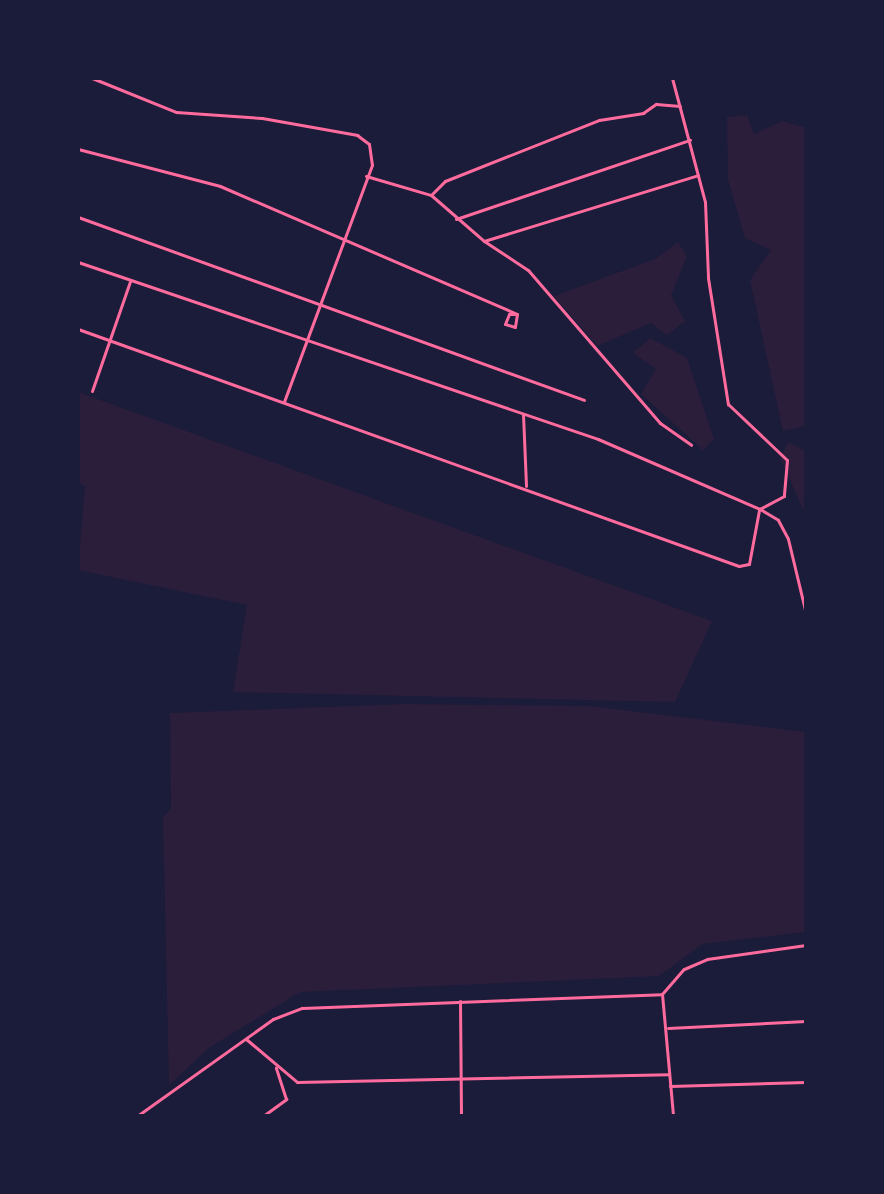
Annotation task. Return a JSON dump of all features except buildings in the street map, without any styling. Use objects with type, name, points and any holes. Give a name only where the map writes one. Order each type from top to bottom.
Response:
[{"type":"street","points":[[92,78],[176,112],[357,135],[369,144],[366,176],[284,402]]},
{"type":"street","points":[[672,78],[691,139],[698,175],[728,404],[787,460],[784,496],[760,509]]},
{"type":"street","points":[[431,195],[445,181],[599,120],[656,104],[680,106]]},
{"type":"street","points":[[456,219],[691,139]]},
{"type":"street","points":[[78,149],[184,173],[517,314]]},
{"type":"street","points":[[484,241],[698,175]]},
{"type":"street","points":[[366,176],[431,195],[484,241],[528,270],[660,423],[691,445]]},
{"type":"street","points":[[78,217],[318,302],[513,380],[584,400]]},
{"type":"street","points":[[78,262],[523,414],[760,509],[778,520],[788,539],[806,614]]},
{"type":"street","points":[[92,391],[130,280]]},
{"type":"street","points":[[78,329],[739,566],[749,564],[760,509]]},
{"type":"street","points":[[523,414],[526,488]]},
{"type":"street","points":[[137,1116],[246,1039],[302,1008],[662,994],[684,969],[707,959],[806,945]]},
{"type":"street","points":[[662,994],[668,1028],[673,1116]]},
{"type":"street","points":[[460,1001],[461,1116]]},
{"type":"street","points":[[668,1028],[806,1021]]},
{"type":"street","points":[[246,1039],[276,1068],[312,1083],[669,1074]]},
{"type":"street","points":[[263,1116],[286,1099],[276,1068]]},
{"type":"street","points":[[670,1086],[806,1082]]},
{"type":"shaded area","points":[[747,115],[754,134],[782,121],[806,128],[806,426],[783,431],[750,280],[771,250],[745,238],[728,179],[727,117]]},
{"type":"shaded area","points":[[678,242],[687,256],[671,295],[685,321],[667,335],[651,323],[597,346],[554,296],[655,259]]},
{"type":"shaded area","points":[[650,338],[687,358],[714,439],[703,450],[641,394],[656,369],[633,353]]},
{"type":"shaded area","points":[[78,392],[712,621],[675,702],[233,692],[247,605],[78,570],[85,486],[78,483]]},
{"type":"shaded area","points":[[788,442],[806,451],[806,516],[780,458]]},
{"type":"shaded area","points":[[405,704],[589,706],[806,732],[806,932],[702,944],[659,976],[300,992],[210,1047],[169,1085],[163,817],[171,808],[170,713]]}]
